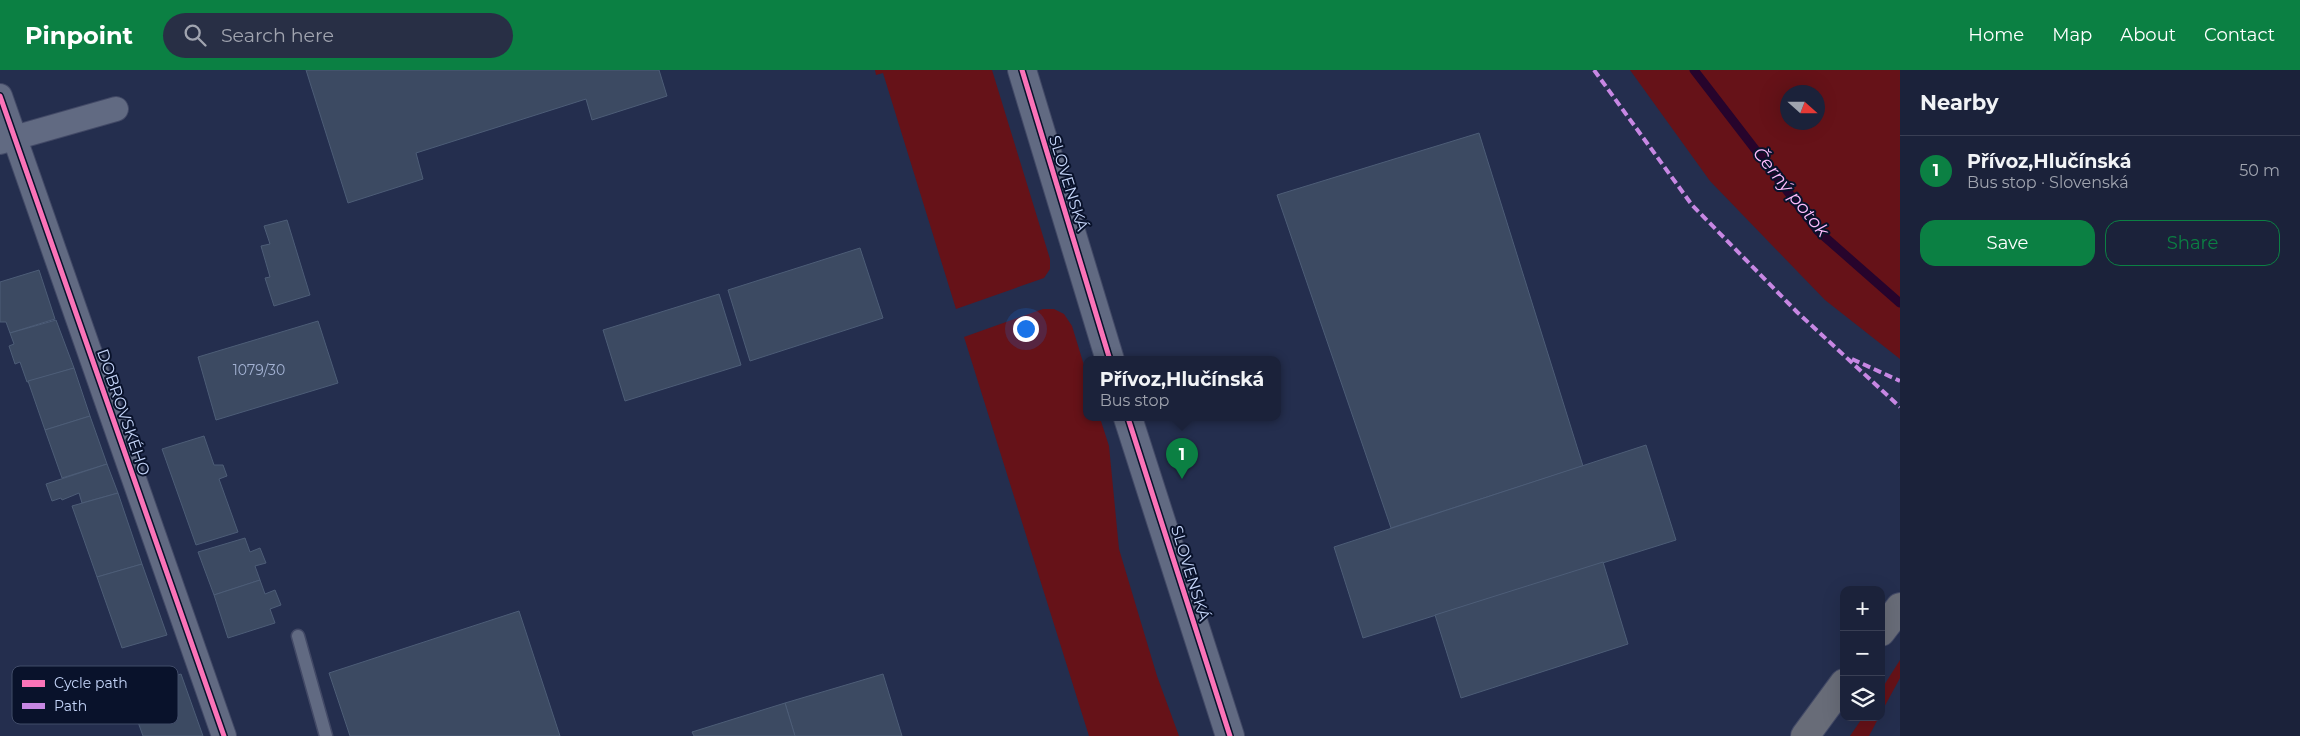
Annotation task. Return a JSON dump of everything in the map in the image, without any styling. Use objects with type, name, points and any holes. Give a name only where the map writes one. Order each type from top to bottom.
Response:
[{"type":"main road","points":[[1882,631],[1900,607]]},
{"type":"main road","points":[[1805,736],[1840,688]]},
{"type":"street","name":"SLOVENSKÁ","points":[[1022,70],[1109,356]]},
{"type":"street","name":"DOBROVSKÉHO","points":[[0,96],[7,140],[224,736]]},
{"type":"street","points":[[7,140],[116,109]]},
{"type":"street","name":"SLOVENSKÁ","points":[[1129,421],[1230,736]]},
{"type":"lane","points":[[298,636],[326,736]]},
{"type":"shaded area","points":[[875,70],[992,70],[1050,259],[1050,269],[1044,278],[956,309],[883,73],[876,75]]},
{"type":"shaded area","points":[[1630,70],[1900,70],[1900,359],[1825,300],[1710,181]]},
{"type":"shaded area","points":[[1043,309],[1054,309],[1064,314],[1072,326],[1083,362],[1083,421],[1101,421],[1109,446],[1119,549],[1157,676],[1179,736],[1089,736],[964,337]]},
{"type":"shaded area","points":[[1900,660],[1900,678],[1885,706],[1885,684]]},
{"type":"shaded area","points":[[1860,721],[1877,721],[1869,736],[1850,736]]},
{"type":"building","points":[[306,70],[659,70],[667,96],[592,120],[586,99],[416,153],[423,179],[348,203]]},
{"type":"building","points":[[1479,133],[1583,466],[1391,528],[1277,195]]},
{"type":"building","points":[[287,220],[310,295],[274,306],[265,278],[270,277],[261,246],[270,244],[264,226]]},
{"type":"building","points":[[860,248],[883,318],[750,361],[728,290]]},
{"type":"building","points":[[39,270],[55,319],[10,333],[6,322],[0,322],[0,282]]},
{"type":"building","points":[[719,294],[741,365],[625,401],[603,330]]},
{"type":"building","points":[[56,320],[74,368],[27,382],[20,362],[15,364],[9,346],[14,344],[10,333]]},
{"type":"building","points":[[318,321],[338,383],[216,420],[198,357]]},
{"type":"building","points":[[74,368],[90,416],[45,430],[28,381]]},
{"type":"building","points":[[90,416],[107,464],[62,478],[45,430]]},
{"type":"building","points":[[204,436],[214,465],[223,465],[227,476],[219,479],[238,532],[196,545],[162,449]]},
{"type":"building","points":[[1646,445],[1676,540],[1363,638],[1334,547]]},
{"type":"building","points":[[107,464],[118,493],[82,503],[79,493],[62,500],[61,498],[52,501],[46,484]]},
{"type":"building","points":[[118,493],[142,564],[97,577],[72,506]]},
{"type":"building","points":[[245,538],[250,552],[260,548],[266,563],[255,566],[260,580],[214,595],[198,552]]},
{"type":"building","points":[[1603,562],[1628,644],[1461,698],[1435,615]]},
{"type":"building","points":[[142,564],[167,635],[122,648],[97,577]]},
{"type":"building","points":[[260,580],[265,594],[275,590],[281,605],[270,609],[275,623],[228,638],[214,595]]},
{"type":"building","points":[[519,611],[560,736],[350,736],[329,673]]},
{"type":"building","points":[[181,674],[203,736],[143,736],[139,724],[178,724],[178,675]]},
{"type":"building","points":[[883,674],[902,736],[795,736],[785,703]]},
{"type":"building","points":[[785,703],[795,736],[694,736],[692,732]]},
{"type":"waterway","name":"Černý potok","points":[[1694,70],[1818,231],[1900,303]]},
{"type":"marked path","points":[[1594,70],[1692,205],[1797,312],[1900,407]]},
{"type":"marked path","points":[[1852,359],[1900,381]]},
{"type":"cycle path","points":[[1022,70],[1109,356]]},
{"type":"cycle path","points":[[0,96],[224,736]]},
{"type":"cycle path","points":[[1129,421],[1230,736]]},
{"type":"place","name":"Přívoz,Hlučínská","points":[[1182,479]]}]
